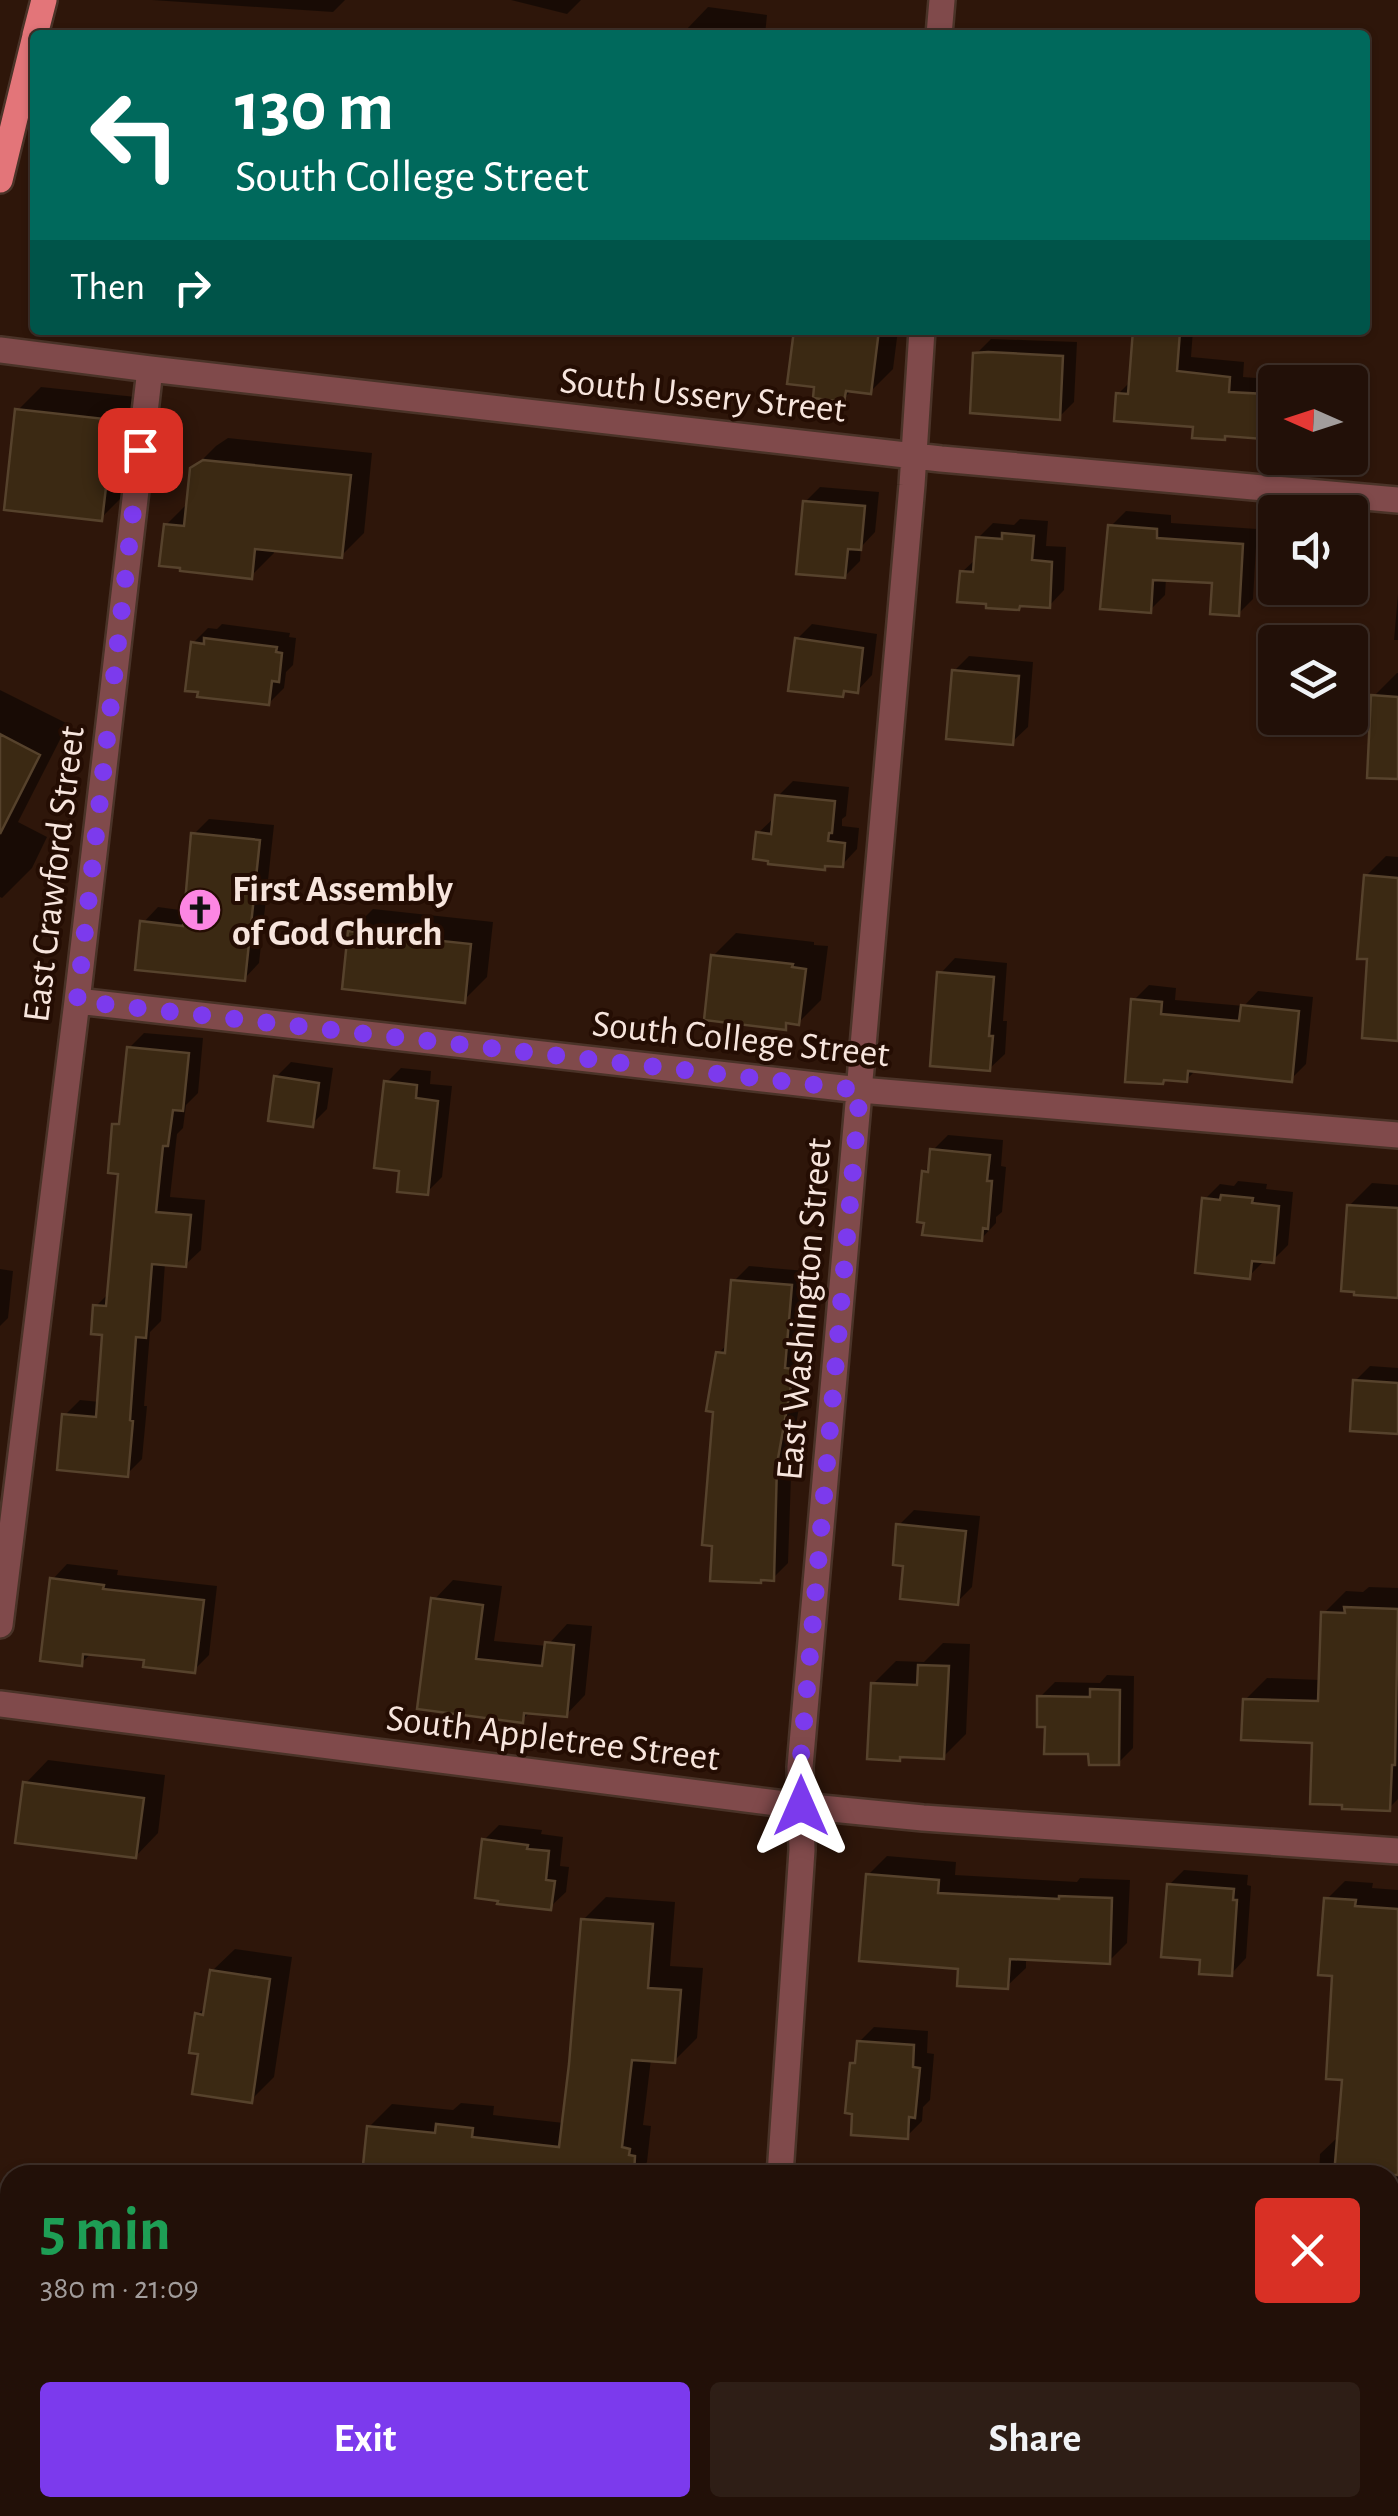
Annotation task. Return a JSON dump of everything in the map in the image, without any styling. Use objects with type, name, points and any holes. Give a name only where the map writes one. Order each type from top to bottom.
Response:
[{"type":"main road","points":[[36,30],[44,0]]},
{"type":"main road","points":[[0,180],[30,57]]},
{"type":"street","points":[[940,30],[942,0]]},
{"type":"street","name":"East Washington Street","points":[[781,2165],[802,1850],[800,1767],[922,335]]},
{"type":"street","name":"South Ussery Street","points":[[0,350],[914,456],[1398,500]]},
{"type":"street","name":"East Crawford Street","points":[[0,1626],[150,369]]},
{"type":"street","name":"South College Street","points":[[77,1001],[860,1090],[1398,1134]]},
{"type":"street","name":"South Appletree Street","points":[[0,1704],[801,1806],[1398,1851]]},
{"type":"building","points":[[793,335],[878,335],[871,394],[846,391],[844,402],[813,398],[814,387],[787,384]]},
{"type":"building","points":[[1133,335],[1180,335],[1177,371],[1230,377],[1229,392],[1258,394],[1258,439],[1192,438],[1193,427],[1114,421],[1116,393],[1128,394]]},
{"type":"building","points":[[973,353],[1063,356],[1060,420],[970,413]]},
{"type":"building","points":[[15,409],[114,420],[102,521],[4,510]]},
{"type":"building","points":[[203,460],[351,475],[342,558],[255,549],[252,579],[159,566],[164,524],[184,526],[190,468]]},
{"type":"building","points":[[803,501],[865,506],[861,550],[848,549],[845,578],[796,574]]},
{"type":"building","points":[[1108,525],[1157,529],[1157,538],[1243,544],[1239,616],[1210,614],[1212,583],[1153,580],[1151,613],[1100,609]]},
{"type":"building","points":[[1002,533],[1034,536],[1032,560],[1052,562],[1050,608],[986,608],[986,604],[957,602],[960,571],[973,572],[976,537],[1002,539]]},
{"type":"building","points":[[204,638],[277,647],[276,652],[282,653],[279,682],[272,681],[269,705],[197,697],[198,692],[185,691],[191,642],[204,644]]},
{"type":"building","points":[[795,638],[863,648],[858,693],[844,691],[843,697],[788,691]]},
{"type":"building","points":[[952,670],[1019,676],[1013,745],[946,739]]},
{"type":"building","points":[[1371,695],[1398,697],[1398,779],[1367,778]]},
{"type":"building","points":[[0,734],[40,755],[0,834]]},
{"type":"building","points":[[775,795],[835,801],[828,841],[845,843],[843,867],[825,866],[825,870],[753,859],[756,832],[771,834]]},
{"type":"building","points":[[191,833],[260,840],[245,981],[135,970],[140,921],[183,926]]},
{"type":"building","points":[[1364,875],[1398,878],[1398,1041],[1362,1038],[1367,959],[1357,959]]},
{"type":"building","points":[[348,931],[471,944],[465,1003],[342,989]]},
{"type":"building","points":[[711,955],[793,964],[792,967],[806,969],[799,1025],[786,1023],[786,1030],[704,1020]]},
{"type":"building","points":[[937,972],[994,977],[990,1071],[930,1066]]},
{"type":"building","points":[[1131,999],[1162,1002],[1161,1014],[1239,1021],[1241,1005],[1299,1011],[1292,1082],[1188,1071],[1187,1082],[1125,1082]]},
{"type":"building","points":[[127,1047],[189,1053],[183,1111],[173,1110],[168,1146],[163,1146],[156,1212],[191,1215],[186,1267],[152,1264],[146,1338],[136,1337],[128,1477],[57,1470],[62,1414],[96,1417],[102,1335],[91,1334],[93,1305],[106,1306],[118,1174],[108,1173],[112,1124],[119,1124]]},
{"type":"building","points":[[274,1076],[319,1083],[313,1127],[268,1121]]},
{"type":"building","points":[[384,1081],[417,1085],[416,1098],[438,1101],[428,1195],[397,1192],[399,1171],[374,1168]]},
{"type":"building","points":[[930,1149],[990,1155],[988,1229],[983,1228],[982,1241],[922,1235],[924,1223],[917,1222],[922,1171],[928,1172]]},
{"type":"building","points":[[1221,1195],[1253,1198],[1252,1203],[1279,1206],[1274,1263],[1252,1261],[1250,1279],[1195,1273],[1202,1198],[1220,1200]]},
{"type":"building","points":[[1347,1205],[1398,1208],[1398,1298],[1341,1291]]},
{"type":"building","points":[[731,1280],[792,1285],[785,1368],[794,1369],[777,1464],[774,1581],[761,1583],[710,1581],[712,1546],[702,1545],[713,1412],[706,1411],[716,1352],[725,1353]]},
{"type":"building","points":[[1353,1380],[1398,1383],[1398,1434],[1350,1431]]},
{"type":"building","points":[[896,1524],[966,1531],[958,1605],[900,1599],[903,1566],[893,1565]]},
{"type":"building","points":[[50,1578],[104,1585],[103,1589],[204,1600],[195,1673],[143,1667],[144,1660],[83,1654],[82,1666],[40,1661]]},
{"type":"building","points":[[431,1598],[483,1605],[476,1659],[542,1666],[545,1642],[574,1645],[567,1717],[524,1713],[523,1723],[417,1709]]},
{"type":"building","points":[[1344,1607],[1398,1609],[1395,1765],[1390,1811],[1310,1804],[1312,1743],[1241,1740],[1243,1699],[1318,1701],[1321,1612],[1345,1613]]},
{"type":"building","points":[[918,1665],[949,1666],[944,1759],[867,1759],[871,1683],[917,1685]]},
{"type":"building","points":[[1090,1689],[1120,1690],[1119,1765],[1089,1765],[1088,1754],[1044,1754],[1045,1727],[1037,1727],[1037,1696],[1090,1697]]},
{"type":"building","points":[[23,1782],[144,1798],[136,1858],[15,1843]]},
{"type":"building","points":[[482,1839],[549,1851],[546,1880],[555,1881],[551,1910],[475,1898]]},
{"type":"building","points":[[866,1874],[939,1880],[938,1893],[1112,1898],[1110,1964],[1010,1959],[1008,1989],[957,1986],[958,1969],[859,1961]]},
{"type":"building","points":[[1167,1884],[1234,1889],[1233,1900],[1237,1900],[1232,1976],[1199,1974],[1200,1960],[1161,1957]]},
{"type":"building","points":[[1324,1898],[1356,1900],[1355,1906],[1398,1909],[1398,2165],[1335,2165],[1342,2080],[1326,2079],[1332,1976],[1318,1975]]},
{"type":"building","points":[[581,1919],[653,1924],[648,1988],[681,1990],[675,2063],[632,2060],[622,2147],[635,2156],[635,2165],[363,2165],[367,2126],[435,2133],[436,2124],[473,2128],[472,2137],[559,2147]]},
{"type":"building","points":[[210,1970],[270,1979],[252,2103],[192,2094],[198,2054],[189,2053],[195,2013],[203,2015]]},
{"type":"building","points":[[857,2041],[914,2045],[913,2067],[920,2068],[915,2118],[909,2117],[908,2139],[851,2135],[852,2114],[845,2113],[850,2063],[855,2063]]},
{"type":"place","name":"First Assembly of God Church","points":[[200,910]]},
{"type":"route","points":[[140,450],[77,1001],[860,1090],[800,1767],[801,1806]]}]
